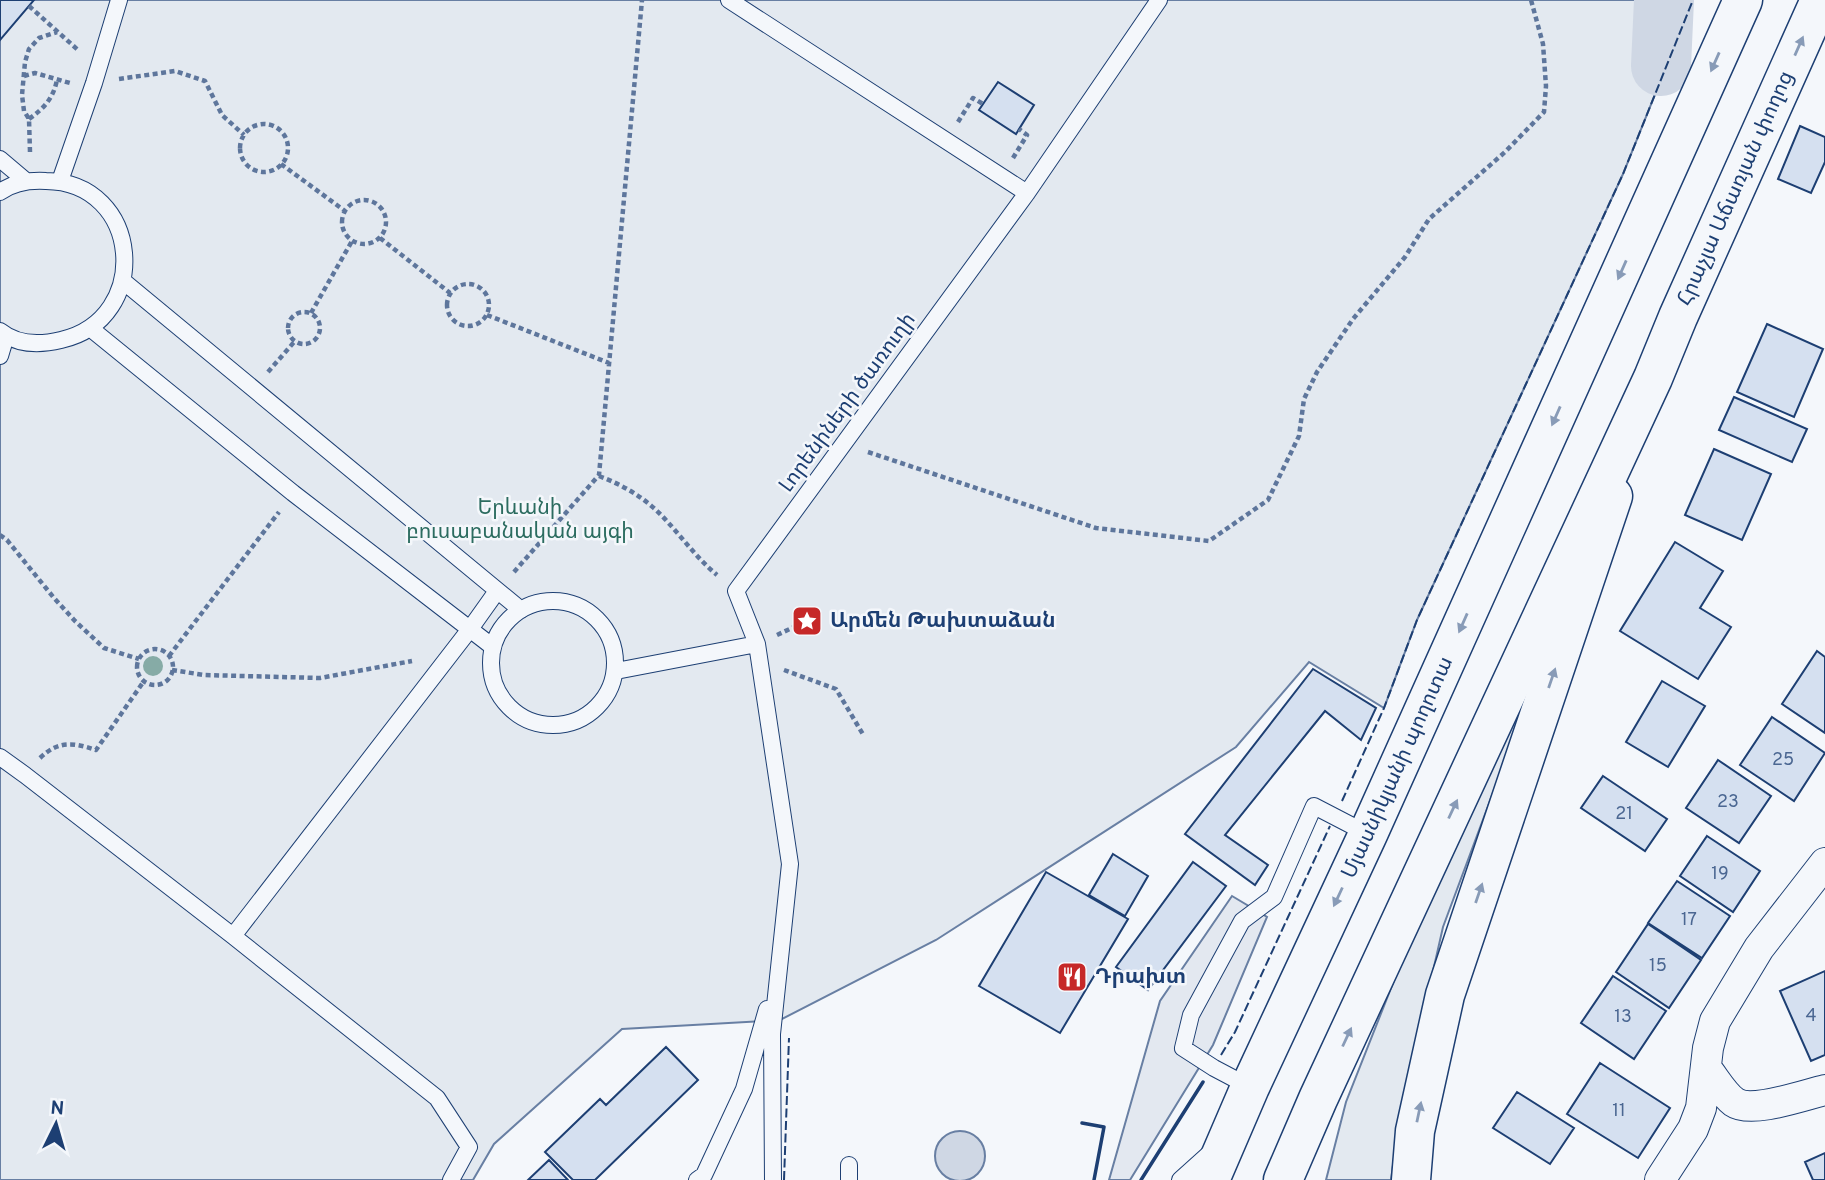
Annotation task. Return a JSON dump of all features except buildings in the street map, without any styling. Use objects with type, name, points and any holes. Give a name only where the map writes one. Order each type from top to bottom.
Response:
[{"type":"main road","name":"Մյասնիկյանի պողոտա","points":[[1210,1180],[1743,0]]},
{"type":"main road","name":"Հրաչյա Աճառյան փողոց","points":[[1653,378],[1820,0]]},
{"type":"main road","points":[[1295,1173],[1318,1099],[1653,378]]},
{"type":"main road","points":[[1412,1180],[1415,1132],[1445,995],[1653,378]]},
{"type":"street","points":[[1660,1180],[1693,1129],[1701,1108],[1715,1021],[1759,948],[1825,863]]},
{"type":"street","points":[[1706,1068],[1729,1097],[1737,1104],[1747,1107],[1825,1090]]},
{"type":"lane","points":[[61,181],[119,0]]},
{"type":"lane","points":[[729,0],[1027,193]]},
{"type":"lane","name":"Լորենիների ծառուղի","points":[[736,591],[1027,193],[1159,0]]},
{"type":"lane","points":[[0,159],[26,180]]},
{"type":"lane","points":[[0,192],[26,180],[61,181],[85,190],[105,207],[119,230],[125,255],[123,281],[111,307],[90,328],[67,339],[43,345],[25,342],[3,333],[0,356]]},
{"type":"lane","points":[[123,281],[520,610]]},
{"type":"lane","points":[[90,328],[293,493],[493,647]]},
{"type":"lane","points":[[736,591],[762,642],[760,661],[790,864],[772,1034],[772,1180]]},
{"type":"lane","points":[[233,936],[497,592]]},
{"type":"lane","points":[[542,601],[566,602],[587,610],[604,626],[614,648],[616,671],[608,695],[590,713],[567,724],[542,725],[518,715],[500,696],[492,673],[493,647],[503,626],[520,610],[542,601]]},
{"type":"lane","points":[[616,671],[762,642]]},
{"type":"lane","points":[[0,757],[233,936],[437,1098],[469,1147],[454,1178]]},
{"type":"lane","points":[[1250,1087],[1183,1048],[1191,1015],[1242,922],[1274,897],[1314,806],[1368,834]]},
{"type":"lane","points":[[704,1178],[744,1090],[779,963]]},
{"type":"lane","points":[[1180,1180],[1229,1135]]},
{"type":"path","points":[[497,592],[599,475],[642,0]]},
{"type":"path","points":[[844,444],[1096,528],[1209,541],[1268,500],[1299,436],[1304,399],[1317,372],[1353,319],[1405,257],[1430,219],[1505,152],[1544,112],[1546,86],[1543,44],[1531,0]]},
{"type":"path","points":[[29,6],[97,75],[175,71],[205,81],[222,115],[244,135]]},
{"type":"path","points":[[24,76],[35,73],[57,80],[55,91],[46,107],[29,119],[24,111],[22,94],[24,76],[29,49],[39,38],[57,32]]},
{"type":"path","points":[[946,140],[973,98],[983,104]]},
{"type":"path","points":[[262,123],[277,127],[286,139],[288,147],[281,164],[274,169],[262,171],[247,165],[240,150],[244,135],[255,125],[262,123]]},
{"type":"path","points":[[1001,176],[1027,135],[1018,129]]},
{"type":"path","points":[[281,164],[345,211]]},
{"type":"path","points":[[356,201],[371,201],[383,210],[387,224],[385,231],[374,242],[367,244],[352,241],[344,230],[342,217],[345,211],[356,201]]},
{"type":"path","points":[[380,237],[450,293]]},
{"type":"path","points":[[311,313],[352,241]]},
{"type":"path","points":[[461,285],[475,285],[489,300],[487,315],[470,327],[457,324],[447,313],[446,299],[461,285]]},
{"type":"path","points":[[295,313],[311,313],[318,319],[318,335],[312,342],[304,344],[295,341],[287,328],[289,320],[295,313]]},
{"type":"path","points":[[487,315],[608,363]]},
{"type":"path","points":[[254,389],[295,341]]},
{"type":"path","points":[[599,475],[623,486],[654,509],[706,566],[736,591]]},
{"type":"path","points":[[169,656],[293,493]]},
{"type":"path","points":[[0,536],[7,540],[75,621],[104,648],[139,659]]},
{"type":"path","points":[[762,642],[807,621]]},
{"type":"path","points":[[159,650],[169,656],[172,670],[166,680],[150,684],[141,678],[137,669],[139,659],[147,651],[159,650]]},
{"type":"path","points":[[172,670],[204,675],[320,678],[451,654]]},
{"type":"path","points":[[760,661],[836,690],[864,736]]},
{"type":"path","points":[[26,775],[51,747],[66,744],[96,750],[144,681]]},
{"type":"green space","name":"Երևանի բուսաբանական այգի","points":[[0,0],[1693,0],[1623,174],[1417,620],[1384,708],[1309,662],[1236,747],[936,940],[780,1020],[622,1029],[494,1144],[473,1180],[0,1180]]},
{"type":"green space","points":[[1570,586],[1443,927],[1399,1121],[1391,1180],[1326,1180],[1346,1102],[1429,892]]},
{"type":"shaded area","points":[[1232,896],[1267,917],[1213,1045],[1130,1180],[1109,1180],[1160,1001]]},
{"type":"shaded area","points":[[960,1131],[978,1138],[985,1156],[978,1174],[960,1181],[942,1174],[935,1156],[942,1138]]},
{"type":"waterway","points":[[1661,66],[1664,0]]},
{"type":"fence","points":[[1342,801],[1384,708],[1417,620],[1623,174],[1693,0]]},
{"type":"fence","points":[[1221,1055],[1235,1032],[1330,826]]},
{"type":"fence","points":[[784,1180],[789,1038]]},
{"type":"wall","points":[[1141,1180],[1203,1082]]},
{"type":"wall","points":[[1082,1123],[1104,1127],[1094,1180]]},
{"type":"place","name":"Արմեն Թախտաձան","points":[[807,621]]},
{"type":"place","name":"Դրախտ","points":[[1072,977]]}]
